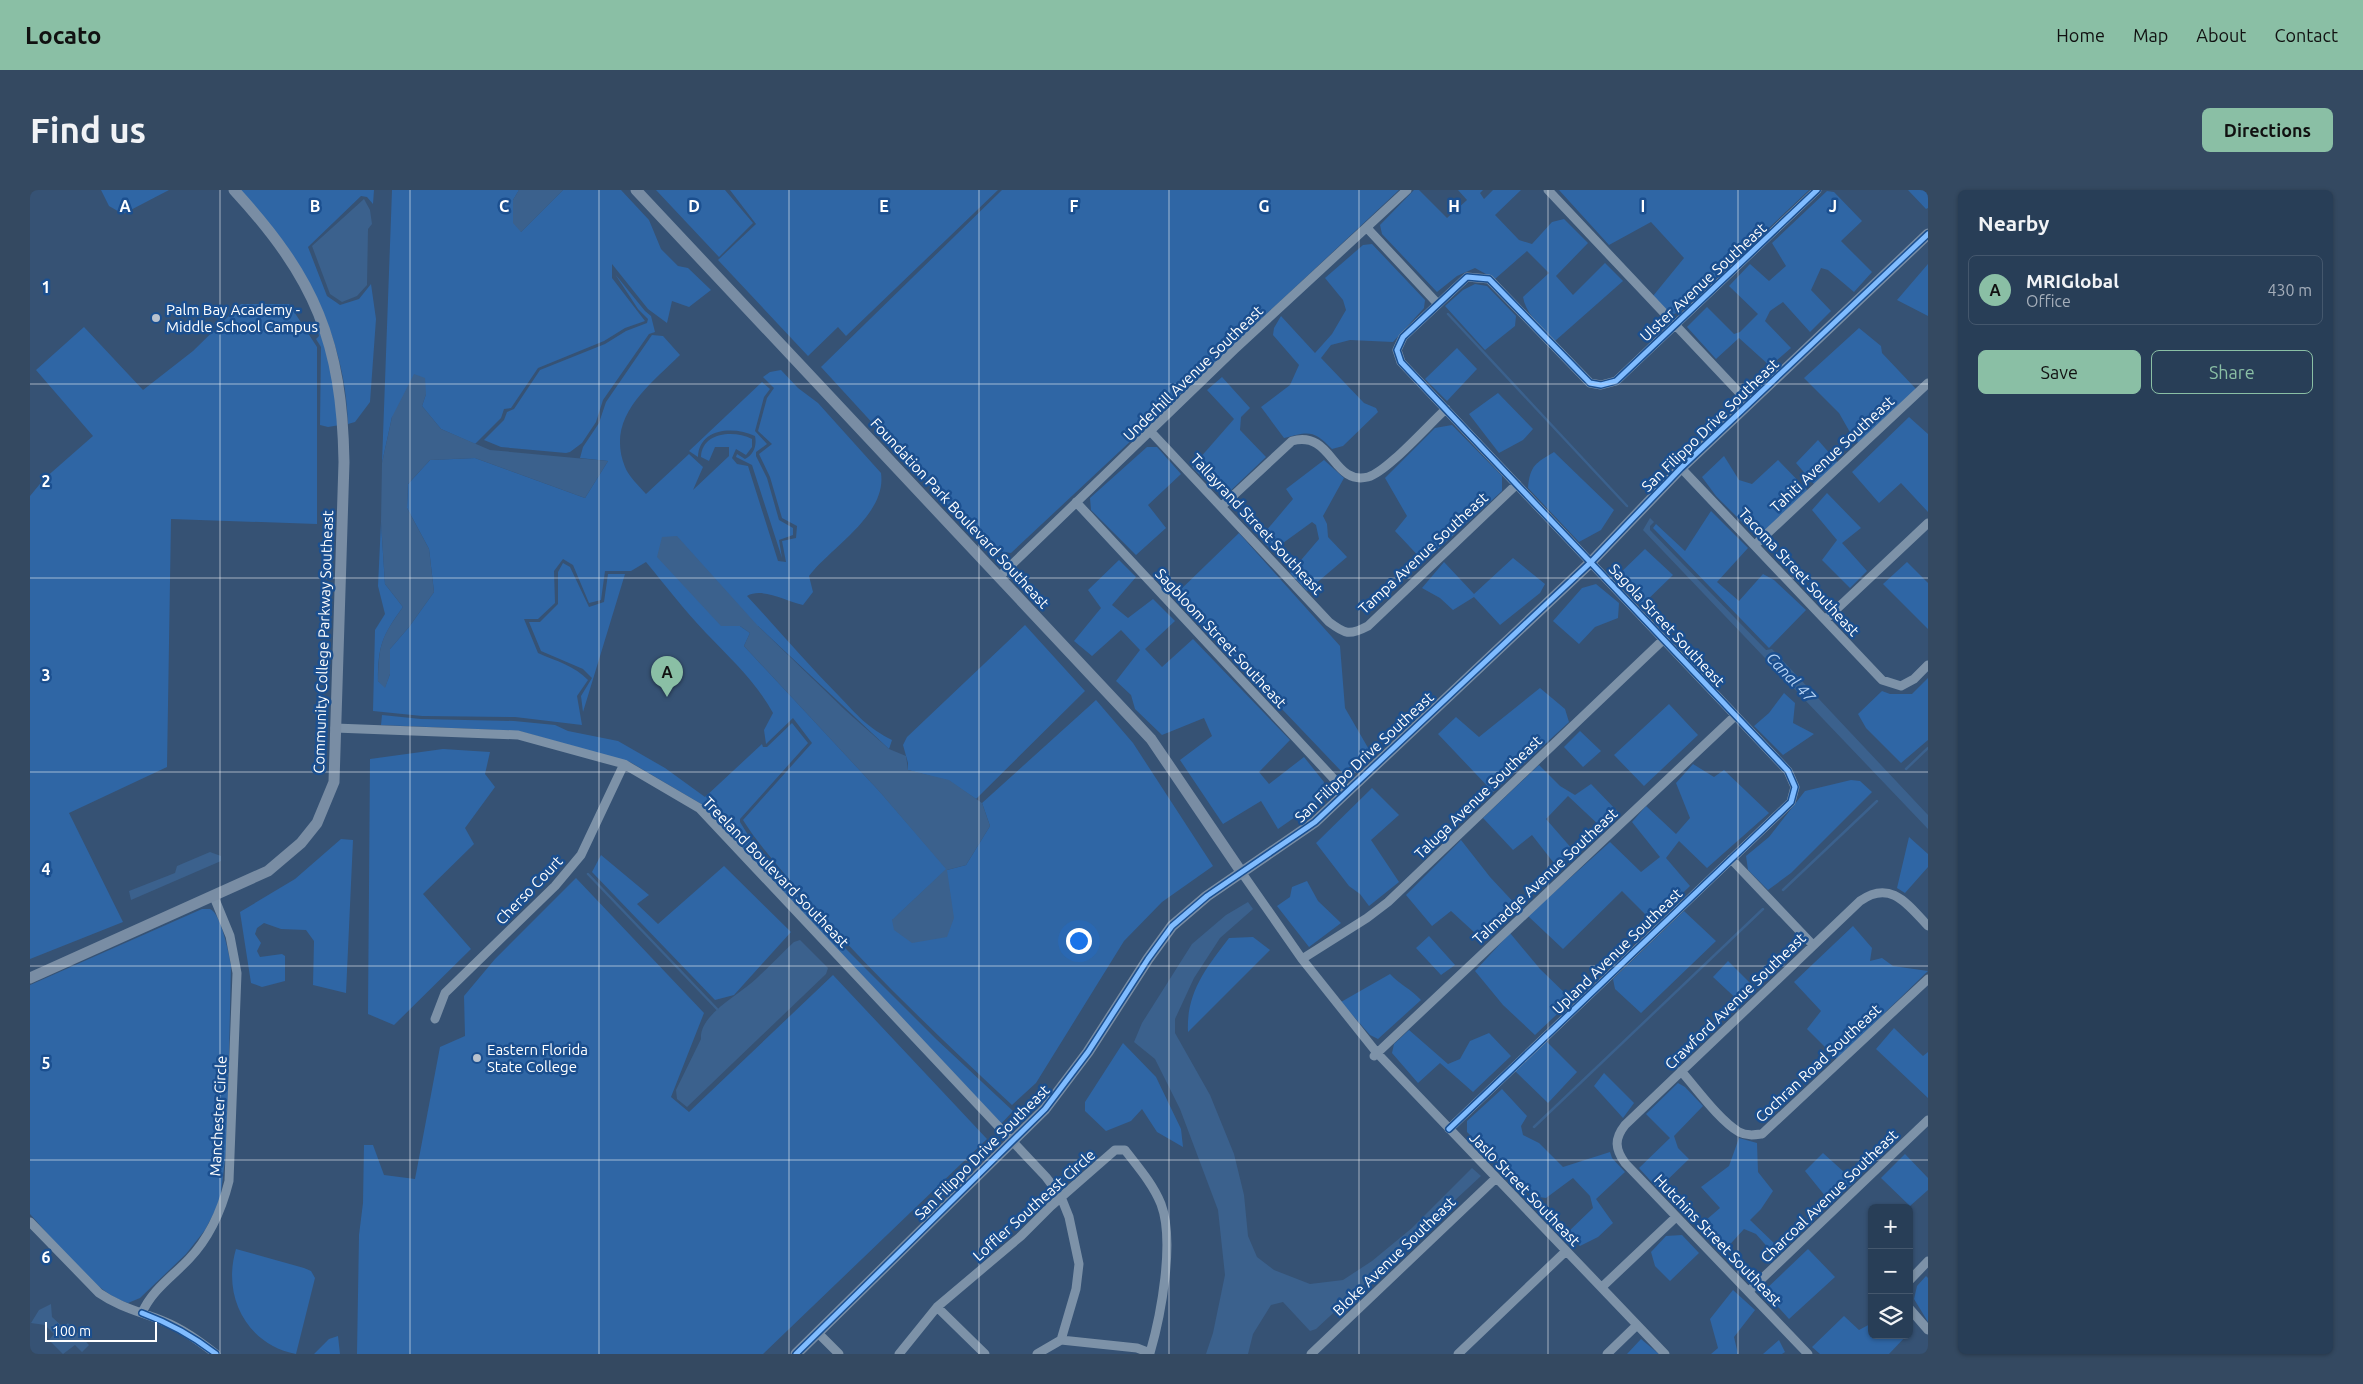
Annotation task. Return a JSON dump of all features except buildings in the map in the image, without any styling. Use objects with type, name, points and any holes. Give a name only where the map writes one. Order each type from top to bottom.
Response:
[{"type":"street","name":"Community College Parkway Southeast","points":[[30,978],[214,897],[273,867],[301,843],[317,823],[334,782],[344,462],[344,417],[336,366],[324,327],[301,274],[274,236],[234,190]]},
{"type":"street","name":"Foundation Park Boulevard Southeast","points":[[636,190],[1151,739],[1242,873]]},
{"type":"street","name":"Underhill Avenue Southeast","points":[[999,576],[1151,432],[1235,349],[1407,190]]},
{"type":"street","points":[[1548,190],[1749,403]]},
{"type":"street","name":"Ulster Avenue Southeast","points":[[1437,304],[1467,277],[1489,279],[1579,375],[1590,383],[1601,385],[1616,381],[1817,190]]},
{"type":"street","points":[[1367,228],[1437,304]]},
{"type":"street","name":"San Filippo Drive Southeast","points":[[796,1354],[1012,1142],[1062,1088],[1172,926],[1207,896],[1315,822],[1591,562],[1681,468],[1928,234]]},
{"type":"street","name":"Sagola Street Southeast","points":[[1437,304],[1403,337],[1397,350],[1401,362],[1788,771],[1795,787]]},
{"type":"street","name":"Tahiti Avenue Southeast","points":[[1755,545],[1928,382]]},
{"type":"street","points":[[1222,506],[1292,441],[1302,438],[1316,441],[1345,473],[1358,478],[1369,477],[1382,470],[1446,409]]},
{"type":"street","name":"Tallayrand Street Southeast","points":[[1151,432],[1329,622],[1344,633]]},
{"type":"street","name":"Tacoma Street Southeast","points":[[1681,468],[1882,680],[1901,686],[1914,679],[1928,665]]},
{"type":"street","name":"Tampa Avenue Southeast","points":[[1344,633],[1355,633],[1368,626],[1516,484]]},
{"type":"street","name":"Sagbloom Street Southeast","points":[[1076,502],[1346,792]]},
{"type":"street","points":[[1825,620],[1928,523]]},
{"type":"street","name":"Taluga Avenue Southeast","points":[[1302,959],[1367,918],[1388,902],[1663,640]]},
{"type":"street","name":"Talmadge Avenue Southeast","points":[[1376,1055],[1735,716]]},
{"type":"street","name":"Treeland Boulevard Southeast","points":[[336,728],[518,735],[624,764],[698,808],[1012,1142],[1061,1197]]},
{"type":"street","name":"Cherso Court","points":[[434,1019],[445,994],[555,886],[581,855],[624,764]]},
{"type":"street","name":"Upland Avenue Southeast","points":[[1449,1129],[1792,802],[1795,787]]},
{"type":"street","points":[[1732,859],[1813,945]]},
{"type":"street","name":"Jaslo Street Southeast","points":[[1242,873],[1302,959],[1376,1055],[1665,1354]]},
{"type":"street","name":"Crawford Avenue Southeast","points":[[1616,1142],[1624,1124],[1860,901],[1870,894],[1882,892],[1892,894],[1903,900],[1928,926]]},
{"type":"street","name":"Manchester Circle","points":[[142,1313],[152,1294],[191,1257],[209,1233],[224,1202],[229,1180],[237,973],[230,936],[214,897]]},
{"type":"street","name":"Cochran Road Southeast","points":[[1681,1071],[1730,1125],[1740,1132],[1751,1135],[1762,1134],[1928,979]]},
{"type":"street","name":"Charcoal Avenue Southeast","points":[[1749,1291],[1928,1120]]},
{"type":"street","name":"Hutchins Street Southeast","points":[[1616,1142],[1618,1153],[1625,1163],[1808,1354]]},
{"type":"street","name":"Loffler Southeast Circle","points":[[899,1354],[937,1307],[1021,1236],[1061,1197],[1115,1150],[1125,1150],[1144,1173],[1162,1205],[1168,1247],[1160,1306],[1150,1353],[1137,1348],[1061,1340]]},
{"type":"street","name":"Bloke Avenue Southeast","points":[[1311,1354],[1496,1178]]},
{"type":"street","points":[[1037,1354],[1061,1340],[1076,1289],[1079,1264],[1069,1217],[1061,1197]]},
{"type":"street","points":[[1602,1287],[1676,1217]]},
{"type":"street","points":[[30,1222],[99,1293],[111,1301],[165,1322],[193,1337],[216,1354]]},
{"type":"street","points":[[1458,1354],[1566,1251]]},
{"type":"street","points":[[1913,1277],[1928,1262]]},
{"type":"street","points":[[937,1307],[985,1354]]},
{"type":"street","points":[[1913,1313],[1928,1330]]},
{"type":"street","points":[[1607,1354],[1637,1325]]},
{"type":"street","points":[[818,1333],[839,1354]]},
{"type":"shaded area","points":[[101,190],[169,190],[123,214],[109,206]]},
{"type":"shaded area","points":[[240,190],[374,190],[373,204],[367,197],[361,196],[308,247],[327,296],[340,305],[359,299],[371,284],[376,319],[370,402],[355,422],[348,424],[345,390],[338,357],[329,326],[316,297],[282,241]]},
{"type":"shaded area","points":[[392,190],[519,190],[513,200],[521,232],[563,190],[621,190],[649,220],[661,249],[678,266],[688,268],[711,290],[689,307],[672,301],[667,323],[648,309],[612,264],[612,278],[645,321],[625,328],[604,341],[538,368],[511,408],[504,409],[501,418],[475,444],[441,429],[422,406],[426,394],[392,417],[382,463]]},
{"type":"shaded area","points":[[656,190],[725,190],[753,223],[719,257]]},
{"type":"shaded area","points":[[730,190],[998,190],[846,336],[838,327],[808,356],[718,260],[756,224]]},
{"type":"shaded area","points":[[1002,190],[1399,190],[1011,553],[989,550],[821,367]]},
{"type":"shaded area","points":[[1414,190],[1419,190],[1447,218],[1467,200],[1458,190],[1483,190],[1480,193],[1484,199],[1493,190],[1521,190],[1495,215],[1519,240],[1532,244],[1552,222],[1564,219],[1588,243],[1556,276],[1573,295],[1605,263],[1623,281],[1555,341],[1535,321],[1525,304],[1523,297],[1549,273],[1527,251],[1495,279],[1475,268],[1457,276],[1437,292],[1382,234],[1380,225]]},
{"type":"shaded area","points":[[1559,190],[1809,190],[1680,312],[1671,315],[1653,296],[1684,258],[1651,222],[1609,245]]},
{"type":"shaded area","points":[[1908,190],[1928,190],[1928,208],[1926,209]]},
{"type":"shaded area","points":[[1827,191],[1834,192],[1862,221],[1841,241],[1872,272],[1854,292],[1828,270],[1821,268],[1811,290],[1831,311],[1810,332],[1783,302],[1770,311],[1765,321],[1791,348],[1770,366],[1739,338],[1716,359],[1687,327],[1707,307],[1734,334],[1740,332],[1758,314],[1729,286],[1750,264],[1769,281],[1786,266],[1772,243]]},
{"type":"shaded area","points":[[1372,244],[1425,300],[1424,308],[1393,342],[1350,340],[1331,345],[1321,358],[1364,403],[1376,408],[1378,412],[1343,446],[1332,449],[1315,435],[1305,433],[1284,438],[1261,407],[1290,385],[1299,365],[1273,335],[1274,328],[1281,316],[1315,353],[1332,334],[1346,310],[1343,300],[1325,278],[1363,245]]},
{"type":"shaded area","points":[[1928,264],[1928,316],[1897,300]]},
{"type":"shaded area","points":[[615,274],[651,316],[655,332],[649,334],[603,400],[596,422],[582,443],[566,453],[501,447],[484,440],[504,420],[507,412],[514,409],[540,370],[605,344],[626,331],[647,323],[648,319],[638,309]]},
{"type":"shaded area","points":[[1475,284],[1487,286],[1516,316],[1515,326],[1485,350],[1445,306],[1463,290]]},
{"type":"shaded area","points":[[241,304],[289,304],[317,347],[317,524],[171,519],[167,767],[69,813],[123,922],[30,959],[30,496],[44,479],[93,436],[36,370],[84,327],[143,390],[193,351]]},
{"type":"shaded area","points":[[313,312],[332,367],[340,425],[328,427],[320,425],[321,347],[316,339],[319,336]]},
{"type":"shaded area","points":[[1859,328],[1881,346],[1882,353],[1916,389],[1859,444],[1839,413],[1804,378]]},
{"type":"shaded area","points":[[652,335],[663,336],[680,355],[633,404],[625,418],[621,433],[620,449],[625,467],[646,494],[689,454],[703,467],[693,490],[729,456],[729,447],[715,447],[709,461],[701,457],[707,442],[713,438],[720,435],[737,434],[752,439],[752,447],[746,455],[736,449],[732,458],[737,464],[748,466],[778,561],[786,562],[782,541],[796,538],[797,526],[782,518],[770,477],[759,454],[772,444],[758,431],[767,398],[774,388],[763,377],[770,372],[781,370],[798,388],[818,403],[881,473],[881,488],[875,503],[856,529],[809,576],[813,592],[803,605],[767,594],[760,593],[747,596],[815,672],[857,715],[876,731],[892,740],[889,749],[758,626],[740,626],[750,633],[744,646],[881,793],[947,869],[892,920],[947,870],[966,865],[990,826],[982,803],[1096,700],[1133,743],[1213,866],[1162,902],[1124,941],[1036,1083],[1012,1105],[858,955],[810,903],[750,831],[743,820],[812,743],[793,718],[766,744],[764,730],[773,713],[759,691],[691,616],[646,562],[631,571],[605,571],[601,600],[589,603],[573,565],[563,559],[554,571],[555,603],[538,619],[524,619],[538,653],[571,667],[588,680],[577,696],[582,725],[515,717],[422,716],[373,711],[375,630],[385,614],[378,586],[381,522],[385,584],[403,607],[390,626],[380,650],[378,681],[385,687],[390,674],[390,649],[409,627],[434,592],[429,549],[407,508],[408,484],[430,460],[475,458],[585,498],[608,461],[580,458],[583,447],[599,423],[606,402]]},
{"type":"shaded area","points":[[1457,348],[1477,369],[1447,401],[1425,379]]},
{"type":"shaded area","points":[[1222,377],[1250,408],[1241,417],[1240,430],[1266,457],[1227,494],[1216,491],[1192,467],[1234,419],[1207,390]]},
{"type":"shaded area","points":[[762,382],[770,389],[764,397],[755,431],[767,444],[756,452],[756,456],[767,478],[779,520],[793,528],[793,535],[779,540],[782,558],[752,465],[736,457],[737,454],[745,459],[751,455],[756,443],[755,436],[737,431],[719,432],[704,440],[698,457],[689,451]]},
{"type":"shaded area","points":[[1498,393],[1533,429],[1523,440],[1499,453],[1469,414]]},
{"type":"shaded area","points":[[1909,417],[1928,434],[1928,512],[1901,483],[1879,503],[1852,472]]},
{"type":"shaded area","points":[[1452,425],[1502,476],[1502,491],[1424,562],[1395,531],[1407,516],[1385,478],[1435,428]]},
{"type":"shaded area","points":[[1818,440],[1838,463],[1814,484],[1796,463]]},
{"type":"shaded area","points":[[1147,447],[1157,447],[1181,474],[1148,505],[1166,528],[1136,555],[1091,510],[1090,498]]},
{"type":"shaded area","points":[[1554,452],[1614,510],[1601,530],[1579,542],[1528,488],[1532,469]]},
{"type":"shaded area","points":[[1724,456],[1739,480],[1752,484],[1778,460],[1808,491],[1762,535],[1756,536],[1716,496],[1702,477]]},
{"type":"shaded area","points":[[1324,460],[1344,478],[1323,516],[1327,524],[1328,537],[1347,557],[1307,591],[1290,573],[1319,539],[1316,525],[1312,522],[1272,551],[1260,538],[1293,499],[1286,489]]},
{"type":"shaded area","points":[[1827,493],[1861,528],[1842,543],[1867,571],[1850,588],[1822,560],[1837,540],[1812,510]]},
{"type":"shaded area","points":[[1711,511],[1748,548],[1717,582],[1739,601],[1763,574],[1774,580],[1806,610],[1769,648],[1653,528],[1656,524],[1685,551]]},
{"type":"shaded area","points":[[1239,533],[1340,646],[1345,708],[1371,753],[1342,772],[1174,596]]},
{"type":"shaded area","points":[[1645,549],[1673,575],[1641,606],[1616,577]]},
{"type":"shaded area","points":[[1513,558],[1545,584],[1540,593],[1500,625],[1474,597],[1453,610],[1440,598],[1422,588],[1444,562],[1474,594]]},
{"type":"shaded area","points":[[1119,560],[1136,577],[1112,605],[1128,618],[1153,599],[1175,621],[1145,649],[1162,667],[1193,639],[1290,740],[1259,772],[1269,784],[1304,757],[1324,782],[1318,801],[1278,829],[1261,801],[1223,824],[1180,760],[1212,736],[1204,718],[1162,735],[1135,709],[1131,695],[1116,681],[1140,650],[1121,630],[1092,656],[1074,641],[1101,608],[1088,590]]},
{"type":"shaded area","points":[[1907,562],[1928,583],[1928,629],[1883,584]]},
{"type":"shaded area","points":[[563,563],[570,567],[589,607],[604,602],[608,574],[625,574],[583,712],[581,696],[592,678],[583,669],[541,651],[529,622],[540,622],[558,604],[558,572]]},
{"type":"shaded area","points":[[1596,584],[1619,603],[1618,618],[1595,627],[1579,644],[1553,621],[1582,588]]},
{"type":"shaded area","points":[[1025,625],[1085,691],[976,799],[949,781],[908,770],[903,745],[907,737]]},
{"type":"shaded area","points":[[1928,678],[1928,740],[1901,763],[1866,728],[1858,714],[1882,691],[1890,694],[1912,694]]},
{"type":"shaded area","points":[[1540,688],[1565,709],[1569,722],[1493,792],[1438,734],[1456,717],[1479,737]]},
{"type":"shaded area","points":[[1784,693],[1795,703],[1793,723],[1814,734],[1783,755],[1754,726],[1769,713]]},
{"type":"shaded area","points":[[1669,704],[1698,735],[1644,786],[1614,755]]},
{"type":"shaded area","points":[[382,715],[421,719],[514,721],[555,725],[568,731],[618,741],[665,768],[705,797],[762,744],[763,747],[767,747],[792,723],[808,743],[740,819],[740,822],[753,843],[846,949],[936,1039],[1013,1111],[1001,1124],[701,804],[630,762],[519,731],[381,725]]},
{"type":"shaded area","points":[[1580,731],[1601,751],[1583,767],[1564,747]]},
{"type":"shaded area","points":[[443,749],[490,752],[485,774],[495,787],[465,828],[474,844],[423,894],[471,949],[394,1025],[368,1014],[370,759]]},
{"type":"shaded area","points":[[1693,764],[1714,777],[1724,770],[1769,813],[1707,868],[1679,841],[1666,858],[1690,886],[1653,922],[1622,891],[1563,949],[1528,916],[1610,842],[1641,872],[1660,857],[1632,822],[1646,806],[1676,834],[1690,818],[1676,783]]},
{"type":"shaded area","points":[[1539,765],[1560,786],[1575,795],[1591,784],[1618,812],[1601,827],[1568,796],[1546,819],[1573,850],[1557,867],[1532,835],[1513,850],[1483,818]]},
{"type":"shaded area","points":[[1851,780],[1860,781],[1872,792],[1791,873],[1768,890],[1748,870],[1746,856],[1769,837],[1805,791]]},
{"type":"shaded area","points":[[1372,788],[1399,815],[1371,840],[1399,882],[1369,906],[1360,894],[1349,886],[1316,843]]},
{"type":"shaded area","points":[[1909,837],[1928,854],[1928,867],[1905,893],[1897,888]]},
{"type":"shaded area","points":[[341,839],[353,840],[346,993],[313,985],[314,941],[306,930],[281,929],[264,923],[257,928],[255,934],[261,943],[257,951],[260,957],[282,954],[285,956],[285,981],[262,987],[251,983],[240,912],[295,879]]},
{"type":"shaded area","points":[[1461,840],[1490,877],[1518,907],[1480,944],[1475,933],[1451,911],[1432,926],[1406,895]]},
{"type":"shaded area","points":[[601,855],[649,895],[637,904],[658,924],[724,866],[791,932],[734,995],[715,1000],[592,872]]},
{"type":"shaded area","points":[[576,878],[704,1013],[671,1097],[689,1112],[833,975],[987,1139],[763,1354],[357,1354],[359,1235],[363,1203],[364,1145],[373,1145],[384,1175],[415,1179],[440,1047],[465,1036],[464,996],[495,959]]},
{"type":"shaded area","points":[[1307,881],[1318,901],[1341,923],[1309,947],[1277,906],[1290,897],[1292,887]]},
{"type":"shaded area","points":[[202,909],[210,909],[218,918],[224,934],[231,965],[227,1143],[220,1201],[205,1230],[186,1254],[140,1298],[128,1303],[114,1297],[88,1277],[30,1214],[30,985]]},
{"type":"shaded area","points":[[1684,911],[1716,941],[1641,1013],[1615,989],[1613,979]]},
{"type":"shaded area","points":[[1853,926],[1872,948],[1870,961],[1882,958],[1893,966],[1928,971],[1837,1059],[1807,1029],[1821,1011],[1794,982]]},
{"type":"shaded area","points":[[1510,933],[1540,969],[1572,1000],[1535,1035],[1503,1005],[1475,971]]},
{"type":"shaded area","points":[[1429,936],[1455,965],[1441,975],[1416,948]]},
{"type":"shaded area","points":[[1253,937],[1270,950],[1188,1032],[1190,1005],[1205,971],[1229,938]]},
{"type":"shaded area","points":[[1728,961],[1756,989],[1742,1004],[1713,977]]},
{"type":"shaded area","points":[[1390,974],[1421,1000],[1378,1039],[1370,1035],[1341,1002]]},
{"type":"shaded area","points":[[1894,1028],[1923,1056],[1928,1052],[1928,1098],[1876,1049]]},
{"type":"shaded area","points":[[1409,1030],[1448,1064],[1460,1059],[1470,1041],[1489,1033],[1511,1056],[1473,1092],[1440,1063],[1418,1083],[1392,1053],[1394,1044]]},
{"type":"shaded area","points":[[1546,1041],[1577,1072],[1548,1103],[1515,1071]]},
{"type":"shaded area","points":[[1123,1043],[1156,1077],[1181,1129],[1183,1147],[1157,1132],[1142,1109],[1131,1121],[1106,1131],[1085,1111],[1085,1102]]},
{"type":"shaded area","points":[[1604,1073],[1634,1103],[1623,1118],[1594,1086]]},
{"type":"shaded area","points":[[1678,1083],[1685,1087],[1703,1106],[1674,1136],[1678,1148],[1689,1159],[1658,1189],[1639,1168],[1670,1138],[1646,1114]]},
{"type":"shaded area","points":[[1502,1089],[1527,1116],[1521,1126],[1523,1135],[1539,1143],[1563,1167],[1610,1152],[1612,1158],[1625,1172],[1596,1199],[1613,1223],[1598,1237],[1580,1246],[1566,1234],[1593,1208],[1590,1196],[1573,1178],[1546,1198],[1532,1196],[1467,1132],[1467,1121]]},
{"type":"shaded area","points":[[1739,1138],[1757,1143],[1758,1172],[1773,1191],[1761,1209],[1750,1220],[1777,1246],[1771,1251],[1756,1234],[1744,1229],[1724,1251],[1698,1227],[1720,1208],[1701,1187],[1729,1166]]},
{"type":"shaded area","points":[[1823,1153],[1855,1182],[1836,1198],[1826,1197],[1805,1171]]},
{"type":"shaded area","points":[[1905,1154],[1928,1178],[1928,1190],[1912,1204],[1908,1204],[1881,1178]]},
{"type":"shaded area","points":[[1682,1235],[1699,1253],[1670,1281],[1655,1266],[1651,1252],[1666,1236]]},
{"type":"shaded area","points":[[236,1249],[304,1268],[311,1271],[315,1278],[296,1354],[278,1349],[264,1340],[251,1329],[242,1315],[232,1284]]},
{"type":"shaded area","points":[[1808,1249],[1835,1277],[1789,1319],[1764,1291]]},
{"type":"shaded area","points":[[1926,1276],[1928,1278],[1928,1322],[1914,1299],[1917,1286]]},
{"type":"shaded area","points":[[1733,1290],[1755,1310],[1734,1337],[1738,1354],[1711,1354],[1718,1348],[1710,1319]]},
{"type":"shaded area","points":[[1844,1316],[1859,1330],[1868,1325],[1868,1339],[1903,1339],[1889,1354],[1820,1354],[1812,1347]]},
{"type":"shaded area","points":[[338,1336],[340,1354],[314,1354],[329,1339]]},
{"type":"shaded area","points":[[1641,1339],[1659,1354],[1627,1354]]},
{"type":"shaded area","points":[[1779,1340],[1785,1352],[1782,1354],[1763,1354]]},
{"type":"water","points":[[519,190],[563,190],[521,232],[513,223],[513,200]]},
{"type":"water","points":[[364,199],[370,210],[372,224],[368,229],[367,285],[357,296],[342,302],[330,294],[312,246]]},
{"type":"water","points":[[414,374],[425,378],[426,394],[422,406],[441,429],[490,450],[608,461],[585,498],[475,458],[430,460],[408,484],[407,508],[429,549],[434,592],[409,627],[390,649],[390,674],[385,688],[378,681],[381,649],[390,626],[403,607],[385,584],[381,522],[382,463],[392,417]]},
{"type":"water","name":"Canal 47","points":[[1650,518],[1654,522],[1650,526],[1650,530],[1766,650],[1772,649],[1928,815],[1928,829],[1643,530]]},
{"type":"water","points":[[677,536],[758,626],[845,710],[889,749],[906,756],[908,770],[949,780],[982,803],[990,826],[966,865],[947,870],[954,918],[947,937],[912,943],[894,930],[892,920],[946,869],[879,791],[744,646],[750,633],[740,626],[721,626],[657,557],[662,537]]},
{"type":"water","points":[[210,852],[221,856],[221,861],[131,900],[129,891],[175,873],[177,866]]},
{"type":"water","points":[[1248,902],[1253,909],[1220,938],[1194,978],[1175,1019],[1175,1033],[1210,1095],[1234,1154],[1244,1195],[1248,1236],[1257,1257],[1274,1270],[1310,1284],[1343,1280],[1372,1261],[1412,1228],[1472,1168],[1481,1176],[1316,1329],[1310,1331],[1283,1302],[1271,1305],[1253,1334],[1248,1354],[1206,1354],[1213,1333],[1225,1275],[1218,1210],[1180,1109],[1155,1059],[1134,1042],[1142,1023],[1192,944],[1226,915]]},
{"type":"water","points":[[800,940],[828,968],[826,974],[687,1107],[677,1099],[676,1090],[701,1039],[702,1030],[707,1021],[722,1005],[757,978],[794,942]]},
{"type":"water","points":[[51,1304],[52,1317],[63,1327],[68,1323],[89,1345],[82,1352],[75,1345],[63,1354],[49,1340],[54,1334],[45,1325],[31,1323],[39,1310]]},
{"type":"waterway","points":[[1448,314],[1627,506]]},
{"type":"waterway","points":[[1906,769],[1928,748]]},
{"type":"waterway","points":[[1783,890],[1877,801]]},
{"type":"waterway","points":[[588,874],[717,1009]]},
{"type":"waterway","points":[[1534,1127],[1763,909]]},
{"type":"cycle path","points":[[1449,1129],[1791,802],[1795,787],[1788,771],[1401,362],[1397,350],[1403,337],[1467,277],[1489,279],[1590,383],[1601,385],[1616,381],[1817,190]]},
{"type":"cycle path","points":[[796,1354],[1045,1109],[1088,1052],[1148,959],[1172,926],[1207,896],[1315,822],[1591,562],[1681,468],[1928,234]]},
{"type":"cycle path","points":[[142,1313],[180,1330],[216,1354]]},
{"type":"place","name":"Palm Bay Academy - Middle School Campus","points":[[156,318]]},
{"type":"place","name":"MRIGlobal","points":[[667,697]]},
{"type":"place","name":"Eastern Florida State College","points":[[477,1058]]}]
